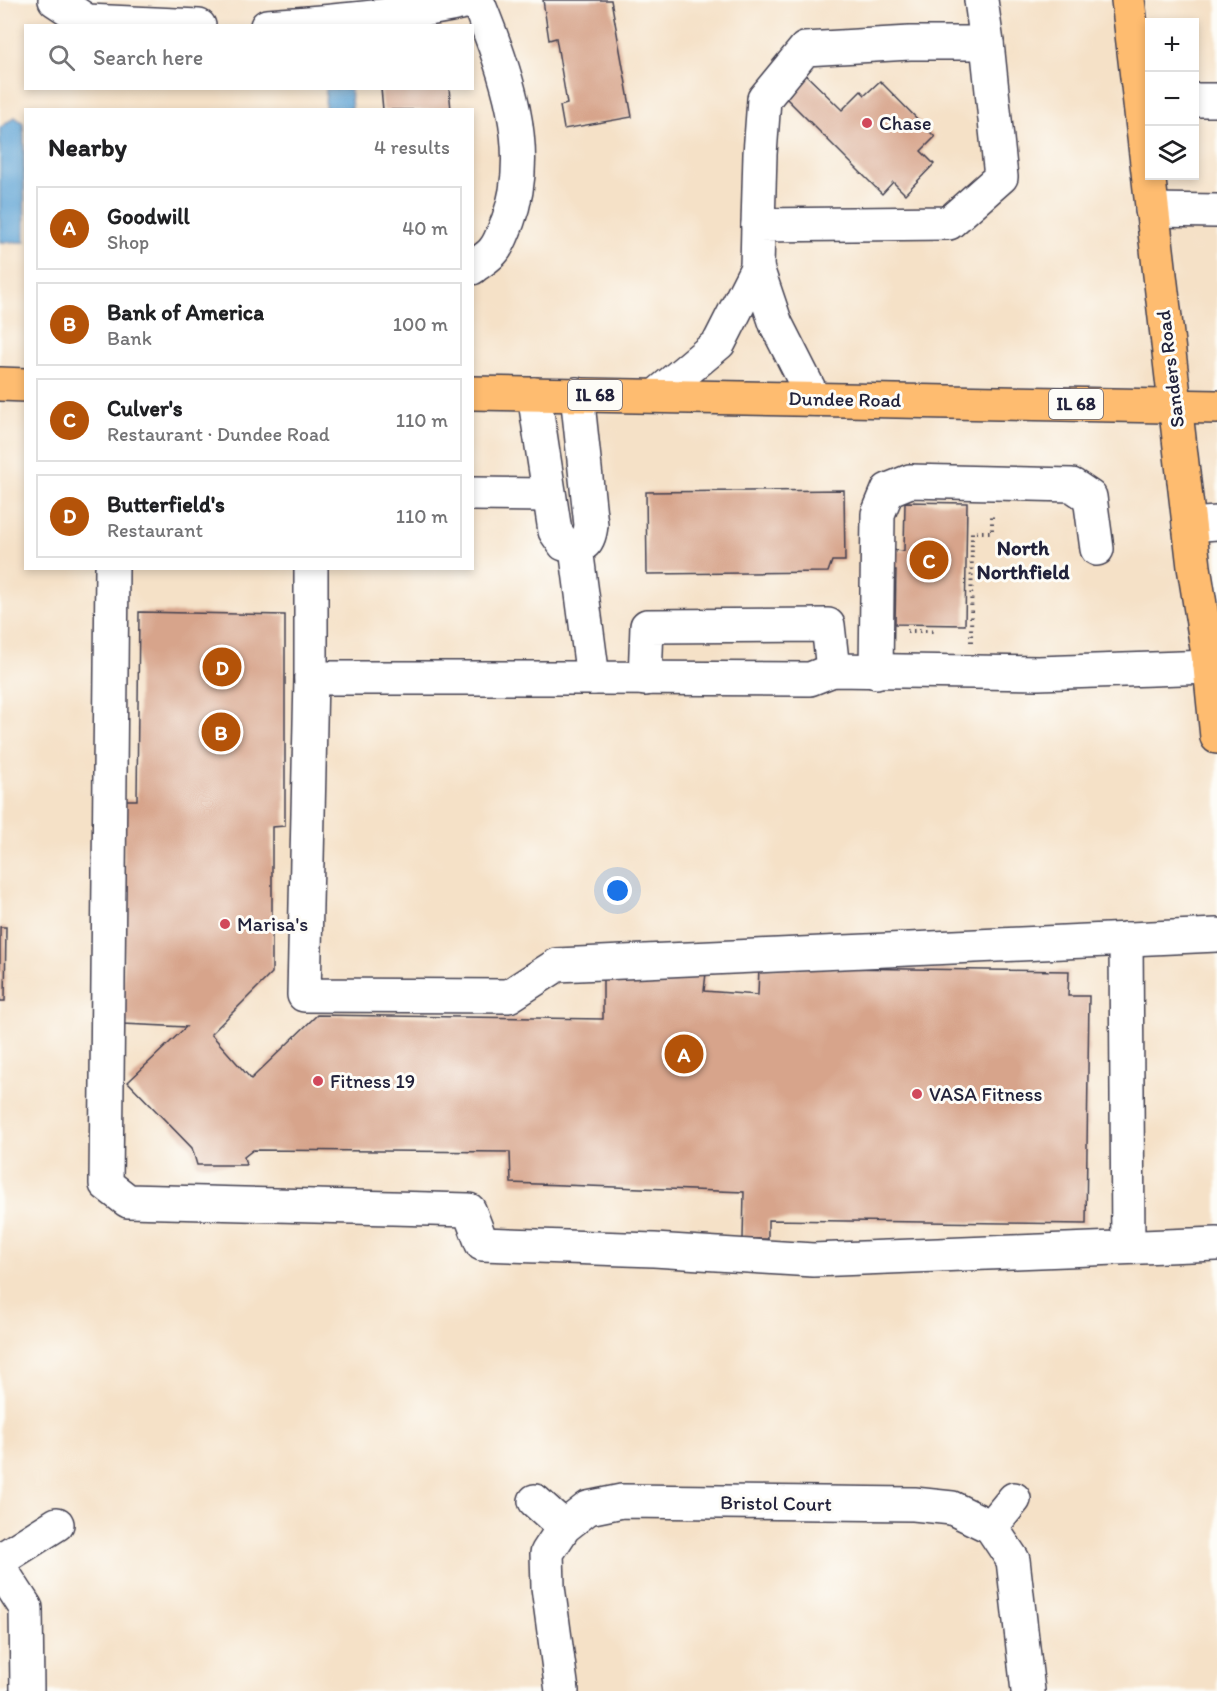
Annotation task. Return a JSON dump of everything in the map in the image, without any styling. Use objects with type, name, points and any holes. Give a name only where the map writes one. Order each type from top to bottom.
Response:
[{"type":"main road","name":"Sanders Road","points":[[1128,0],[1144,103],[1152,210],[1175,406],[1203,524],[1210,623],[1210,667],[1217,737]]},
{"type":"main road","points":[[0,384],[24,385]]},
{"type":"main road","name":"Dundee Road","points":[[474,393],[1217,407]]},
{"type":"street","points":[[296,24],[434,9],[476,0],[498,51],[512,100],[517,141],[518,186],[513,209],[494,251],[474,266]]},
{"type":"street","points":[[758,225],[949,223],[1000,177],[981,0]]},
{"type":"street","points":[[56,1],[87,21],[154,24]]},
{"type":"street","points":[[814,399],[776,324],[757,268],[759,154],[764,99],[806,49],[910,43],[987,43]]},
{"type":"street","points":[[1199,100],[1217,100]]},
{"type":"street","points":[[1152,210],[1217,211]]},
{"type":"street","points":[[657,395],[719,343],[757,268]]},
{"type":"street","points":[[534,394],[555,531],[564,544],[576,548],[584,544],[590,535],[591,525],[577,394]]},
{"type":"street","points":[[876,672],[878,514],[888,490],[910,481],[1072,485],[1090,497],[1097,549]]},
{"type":"street","points":[[474,494],[548,495]]},
{"type":"street","points":[[576,548],[593,678]]},
{"type":"street","points":[[112,570],[106,1184],[128,1201],[469,1210],[482,1244],[813,1260],[1217,1244]]},
{"type":"street","points":[[311,570],[304,994],[509,996],[557,965],[1217,935]]},
{"type":"street","points":[[645,679],[647,626],[828,625],[833,670]]},
{"type":"street","points":[[311,678],[810,679],[833,670],[1038,673],[1210,667]]},
{"type":"street","points":[[1126,939],[1128,1247]]},
{"type":"street","points":[[1014,1499],[991,1527],[1013,1560],[1028,1691]]},
{"type":"street","points":[[536,1501],[564,1527]]},
{"type":"street","name":"Bristol Court","points":[[562,1691],[548,1587],[548,1553],[564,1527],[588,1508],[622,1501],[914,1504],[952,1508],[991,1527]]},
{"type":"street","points":[[0,1560],[57,1524]]},
{"type":"street","points":[[0,1568],[26,1608],[27,1691]]},
{"type":"path","points":[[971,672],[972,532],[992,532],[992,512]]},
{"type":"path","points":[[905,631],[936,631]]},
{"type":"water","points":[[326,90],[350,90],[352,108],[325,108]]},
{"type":"water","points":[[15,117],[23,123],[24,242],[0,242],[0,128]]},
{"type":"building","points":[[543,0],[611,0],[632,117],[564,129],[560,106],[567,104],[556,38],[549,40]]},
{"type":"building","name":"Chase","points":[[800,69],[842,110],[861,91],[865,95],[880,81],[935,137],[921,151],[934,164],[905,194],[893,182],[882,194],[779,91]]},
{"type":"building","points":[[381,90],[449,90],[451,108],[383,108]]},
{"type":"building","points":[[844,490],[845,561],[832,561],[828,572],[647,574],[646,492]]},
{"type":"building","points":[[905,502],[967,503],[965,625],[895,624],[896,570],[891,570],[891,550],[904,551]]},
{"type":"building","points":[[139,612],[285,615],[285,826],[272,827],[272,973],[211,1034],[251,1079],[317,1015],[603,1019],[603,977],[707,964],[704,991],[758,995],[759,967],[1069,971],[1068,996],[1089,996],[1086,1224],[768,1220],[768,1239],[743,1239],[744,1192],[511,1183],[510,1152],[253,1150],[244,1157],[246,1165],[197,1165],[192,1148],[128,1082],[186,1027],[123,1024],[124,800],[137,800]]},
{"type":"building","points":[[0,927],[6,927],[5,1001],[0,1001]]},
{"type":"place","name":"Chase","points":[[867,123]]},
{"type":"place","name":"Culver's","points":[[929,560]]},
{"type":"place","name":"Butterfield's","points":[[222,667]]},
{"type":"place","name":"Bank of America","points":[[221,732]]},
{"type":"place","name":"Marisa's","points":[[225,924]]},
{"type":"place","name":"Goodwill","points":[[684,1054]]},
{"type":"place","name":"Fitness 19","points":[[318,1081]]},
{"type":"place","name":"VASA Fitness","points":[[917,1094]]},
{"type":"district","name":"North Northfield","points":[[1023,560]]}]
